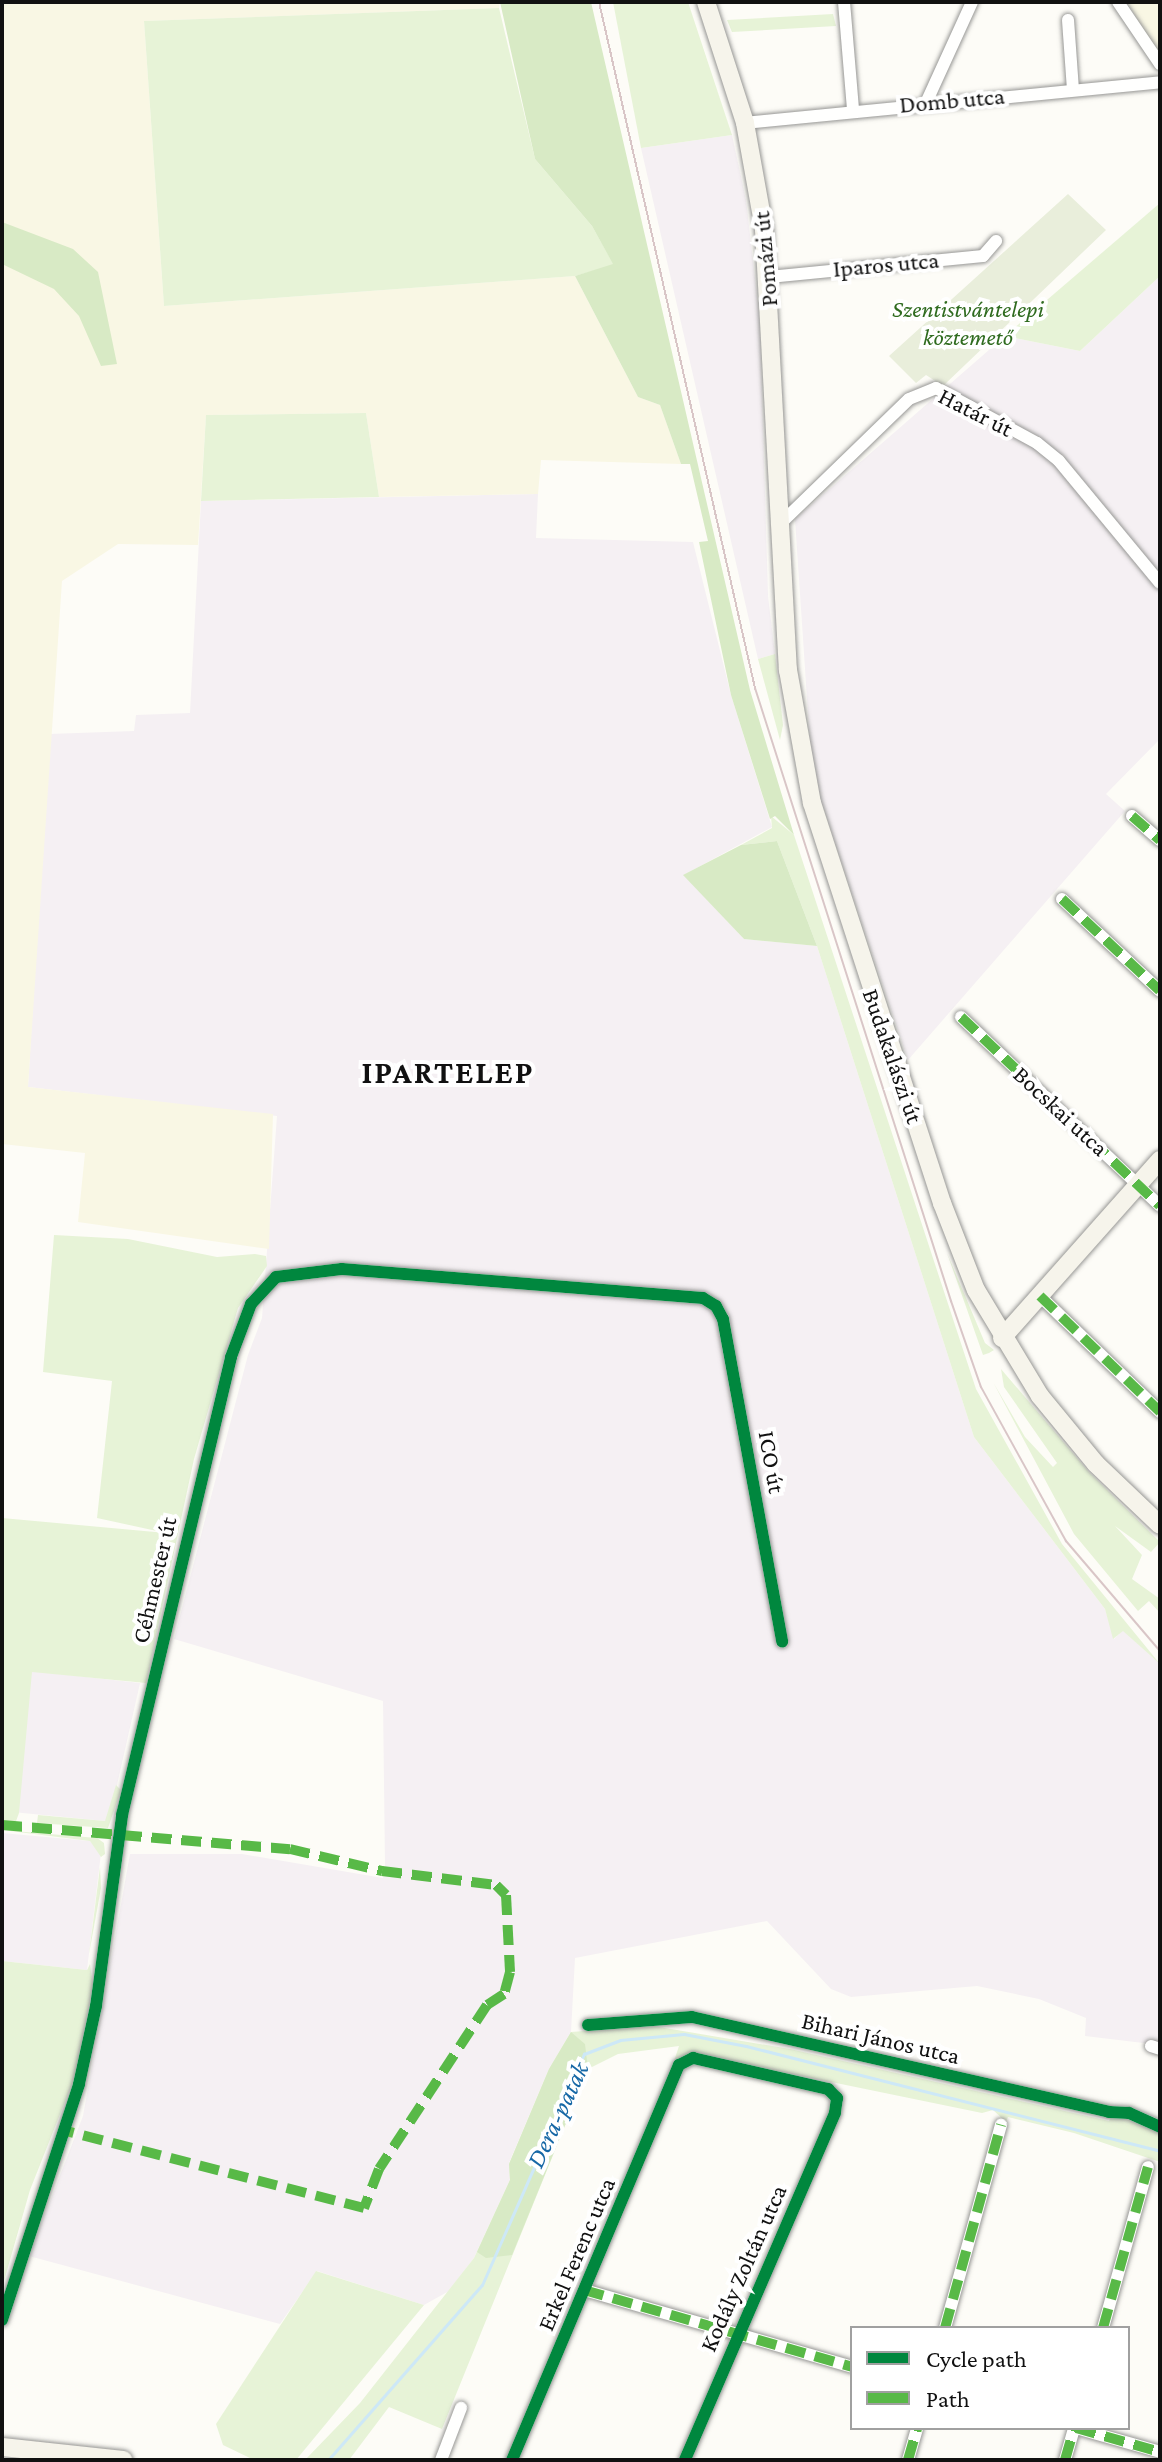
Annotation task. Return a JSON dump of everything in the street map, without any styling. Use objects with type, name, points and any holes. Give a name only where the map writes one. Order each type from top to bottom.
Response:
[{"type":"main road","name":"Pomázi út","points":[[706,2],[745,123],[769,277],[781,523]]},
{"type":"main road","name":"Budakalászi út","points":[[781,523],[791,702],[812,803],[942,1203],[1002,1338],[1069,1433],[1160,1525]]},
{"type":"main road","points":[[1002,1338],[1160,1160]]},
{"type":"main road","points":[[2,2447],[123,2460]]},
{"type":"street","points":[[844,2],[853,109]]},
{"type":"street","points":[[926,103],[972,2]]},
{"type":"street","points":[[1118,2],[1160,64]]},
{"type":"street","points":[[1068,20],[1073,89]]},
{"type":"street","name":"Domb utca","points":[[745,123],[853,109],[1160,82]]},
{"type":"street","name":"Iparos utca","points":[[769,277],[983,256],[996,241]]},
{"type":"street","name":"Határ út","points":[[781,523],[909,399],[936,388],[1037,443],[1059,461],[1160,583]]},
{"type":"street","points":[[1132,816],[1160,840]]},
{"type":"street","points":[[1062,899],[1160,991]]},
{"type":"street","name":"Bocskai utca","points":[[961,1017],[1160,1206]]},
{"type":"street","name":"Céhmester út","points":[[2,2320],[79,2084],[122,1815],[231,1357],[251,1304],[276,1277],[342,1269],[703,1298]]},
{"type":"street","points":[[1040,1296],[1160,1412]]},
{"type":"street","name":"ICO út","points":[[703,1298],[723,1319],[782,1642]]},
{"type":"street","name":"Bihari János utca","points":[[588,2025],[692,2017],[1109,2112],[1129,2113],[1160,2127]]},
{"type":"street","name":"Kodály Zoltán utca","points":[[679,2065],[693,2058],[835,2093],[835,2113],[685,2460]]},
{"type":"street","name":"Erkel Ferenc utca","points":[[512,2460],[679,2065]]},
{"type":"street","points":[[946,2326],[1001,2125]]},
{"type":"street","points":[[1104,2326],[1148,2167]]},
{"type":"street","points":[[584,2290],[850,2366]]},
{"type":"street","points":[[441,2460],[461,2408]]},
{"type":"street","points":[[908,2460],[916,2430]]},
{"type":"street","points":[[1065,2460],[1074,2430]]},
{"type":"street","points":[[1082,2430],[1160,2452]]},
{"type":"shaded area","points":[[2,2],[500,2],[499,8],[144,21],[164,306],[575,276],[638,397],[660,405],[681,464],[541,460],[538,494],[379,497],[366,413],[206,415],[198,545],[118,544],[62,581],[28,1087],[273,1114],[269,1249],[78,1222],[85,1153],[2,1144]]},
{"type":"shaded area","points":[[1127,2],[1160,2],[1160,58]]},
{"type":"shaded area","points":[[732,135],[746,200],[760,322],[768,596],[775,654],[758,659],[641,148]]},
{"type":"shaded area","points":[[1160,276],[1160,739],[1106,794],[1125,811],[908,1060],[812,774],[795,519],[1005,336],[1080,351]]},
{"type":"shaded area","points":[[538,494],[536,538],[693,542],[731,695],[772,827],[684,875],[744,939],[817,946],[974,1437],[1105,1609],[1114,1639],[1123,1630],[1160,1664],[1160,2045],[1085,2036],[1086,2018],[1039,1999],[977,1986],[851,1997],[831,1989],[767,1921],[575,1958],[571,2032],[549,2069],[509,2163],[510,2180],[474,2258],[449,2291],[424,2305],[317,2271],[280,2324],[29,2256],[83,2116],[130,1854],[242,1854],[383,1878],[385,1865],[383,1701],[174,1639],[248,1355],[262,1318],[277,1116],[28,1087],[49,734],[134,731],[136,715],[190,713],[201,501]]},
{"type":"shaded area","points":[[32,1671],[140,1683],[110,1816],[105,1821],[2,1811],[2,1703]]},
{"type":"shaded area","points":[[2,1833],[90,1841],[101,1853],[87,1970],[2,1961]]},
{"type":"green space","points":[[500,2],[591,2],[750,690],[794,835],[775,816],[770,819],[731,695],[699,542],[708,541],[690,464],[681,464],[660,405],[638,397],[575,276],[613,264],[592,226],[535,159]]},
{"type":"green space","points":[[613,2],[688,2],[732,135],[641,148]]},
{"type":"green space","points":[[499,8],[535,159],[592,226],[614,265],[575,276],[164,306],[144,21]]},
{"type":"green space","points":[[833,14],[836,26],[732,32],[727,20]]},
{"type":"green space","name":"Szentistvántelepi köztemető","points":[[1068,194],[1106,230],[943,386],[926,375],[916,383],[889,356]]},
{"type":"green space","points":[[1160,203],[1160,276],[1080,351],[1005,336]]},
{"type":"green space","points":[[2,222],[73,249],[98,272],[117,364],[101,366],[79,316],[54,289],[2,264]]},
{"type":"green space","points":[[366,413],[379,497],[201,501],[206,415]]},
{"type":"green space","points":[[775,654],[783,725],[780,740],[758,659]]},
{"type":"green space","points":[[771,816],[794,835],[976,1389],[1062,1544],[1160,1664],[1123,1631],[1113,1639],[1105,1609],[974,1437],[817,946],[777,841],[741,845],[772,828]]},
{"type":"green space","points":[[777,841],[817,946],[744,939],[683,875],[741,845]]},
{"type":"green space","points":[[54,1235],[128,1239],[217,1257],[255,1254],[266,1256],[267,1266],[238,1308],[194,1459],[146,1683],[32,1672],[19,1813],[15,1824],[2,1823],[2,1518],[166,1533],[97,1518],[112,1381],[43,1372]]},
{"type":"green space","points":[[947,1253],[985,1343],[994,1350],[989,1353],[983,1355]]},
{"type":"green space","points":[[1001,1369],[1089,1472],[1160,1542],[1151,1552],[1115,1526],[1142,1555],[1132,1579],[1160,1599],[1160,1613],[1149,1601],[1138,1611],[1074,1534],[993,1382],[1025,1437],[1053,1467],[1057,1463],[1004,1387]]},
{"type":"green space","points":[[116,1785],[121,1790],[108,1828],[37,1823],[38,1815],[105,1821]]},
{"type":"green space","points":[[2,1830],[97,1838],[104,1843],[105,1854],[101,1857],[90,1841]]},
{"type":"green space","points":[[100,1867],[101,1888],[89,1954]]},
{"type":"green space","points":[[2,1961],[87,1970],[90,1964],[93,1986],[74,2079],[30,2190],[2,2288]]},
{"type":"green space","points":[[653,2026],[790,2049],[1109,2121],[1112,2115],[1128,2117],[1160,2130],[1160,2162],[1074,2133],[1008,2117],[1006,2122],[993,2110],[982,2113],[690,2053],[674,2061],[679,2046],[618,2054],[588,2069],[442,2429],[389,2407],[349,2460],[305,2460],[360,2403],[474,2258],[510,2180],[509,2164],[549,2069],[571,2032]]},
{"type":"green space","points":[[571,2032],[585,2044],[588,2069],[512,2255],[486,2258],[477,2252],[510,2180],[509,2164],[549,2069]]},
{"type":"green space","points":[[316,2271],[424,2305],[296,2460],[252,2459],[223,2445],[216,2424]]},
{"type":"waterway","name":"Dera-patak","points":[[328,2460],[482,2285],[584,2054],[620,2040],[684,2034],[746,2046],[1160,2151]]},
{"type":"tram line","points":[[599,2],[755,688],[951,1301],[981,1387],[1066,1541],[1160,1651]]},
{"type":"marked path","points":[[1132,816],[1160,840]]},
{"type":"marked path","points":[[1062,899],[1160,991]]},
{"type":"marked path","points":[[961,1017],[1160,1206]]},
{"type":"marked path","points":[[1040,1296],[1160,1412]]},
{"type":"marked path","points":[[2,1825],[290,1849],[382,1871],[496,1885],[506,1895],[510,1972],[504,1994],[487,2005],[379,2169],[364,2208],[62,2130]]},
{"type":"marked path","points":[[946,2326],[1001,2125]]},
{"type":"marked path","points":[[1104,2326],[1148,2167]]},
{"type":"marked path","points":[[584,2290],[850,2366]]},
{"type":"marked path","points":[[908,2460],[916,2430]]},
{"type":"marked path","points":[[1065,2460],[1073,2430]]},
{"type":"marked path","points":[[1083,2430],[1160,2452]]},
{"type":"cycle path","points":[[2,2320],[79,2084],[96,2006],[122,1815],[231,1357],[251,1304],[276,1277],[342,1269],[703,1298],[716,1306],[723,1319],[782,1642]]},
{"type":"cycle path","points":[[588,2025],[692,2017],[1109,2112],[1129,2113],[1160,2127]]},
{"type":"cycle path","points":[[512,2460],[679,2065],[693,2058],[828,2089],[837,2098],[835,2113],[685,2460]]},
{"type":"district","name":"IPARTELEP","points":[[448,1072]]}]
